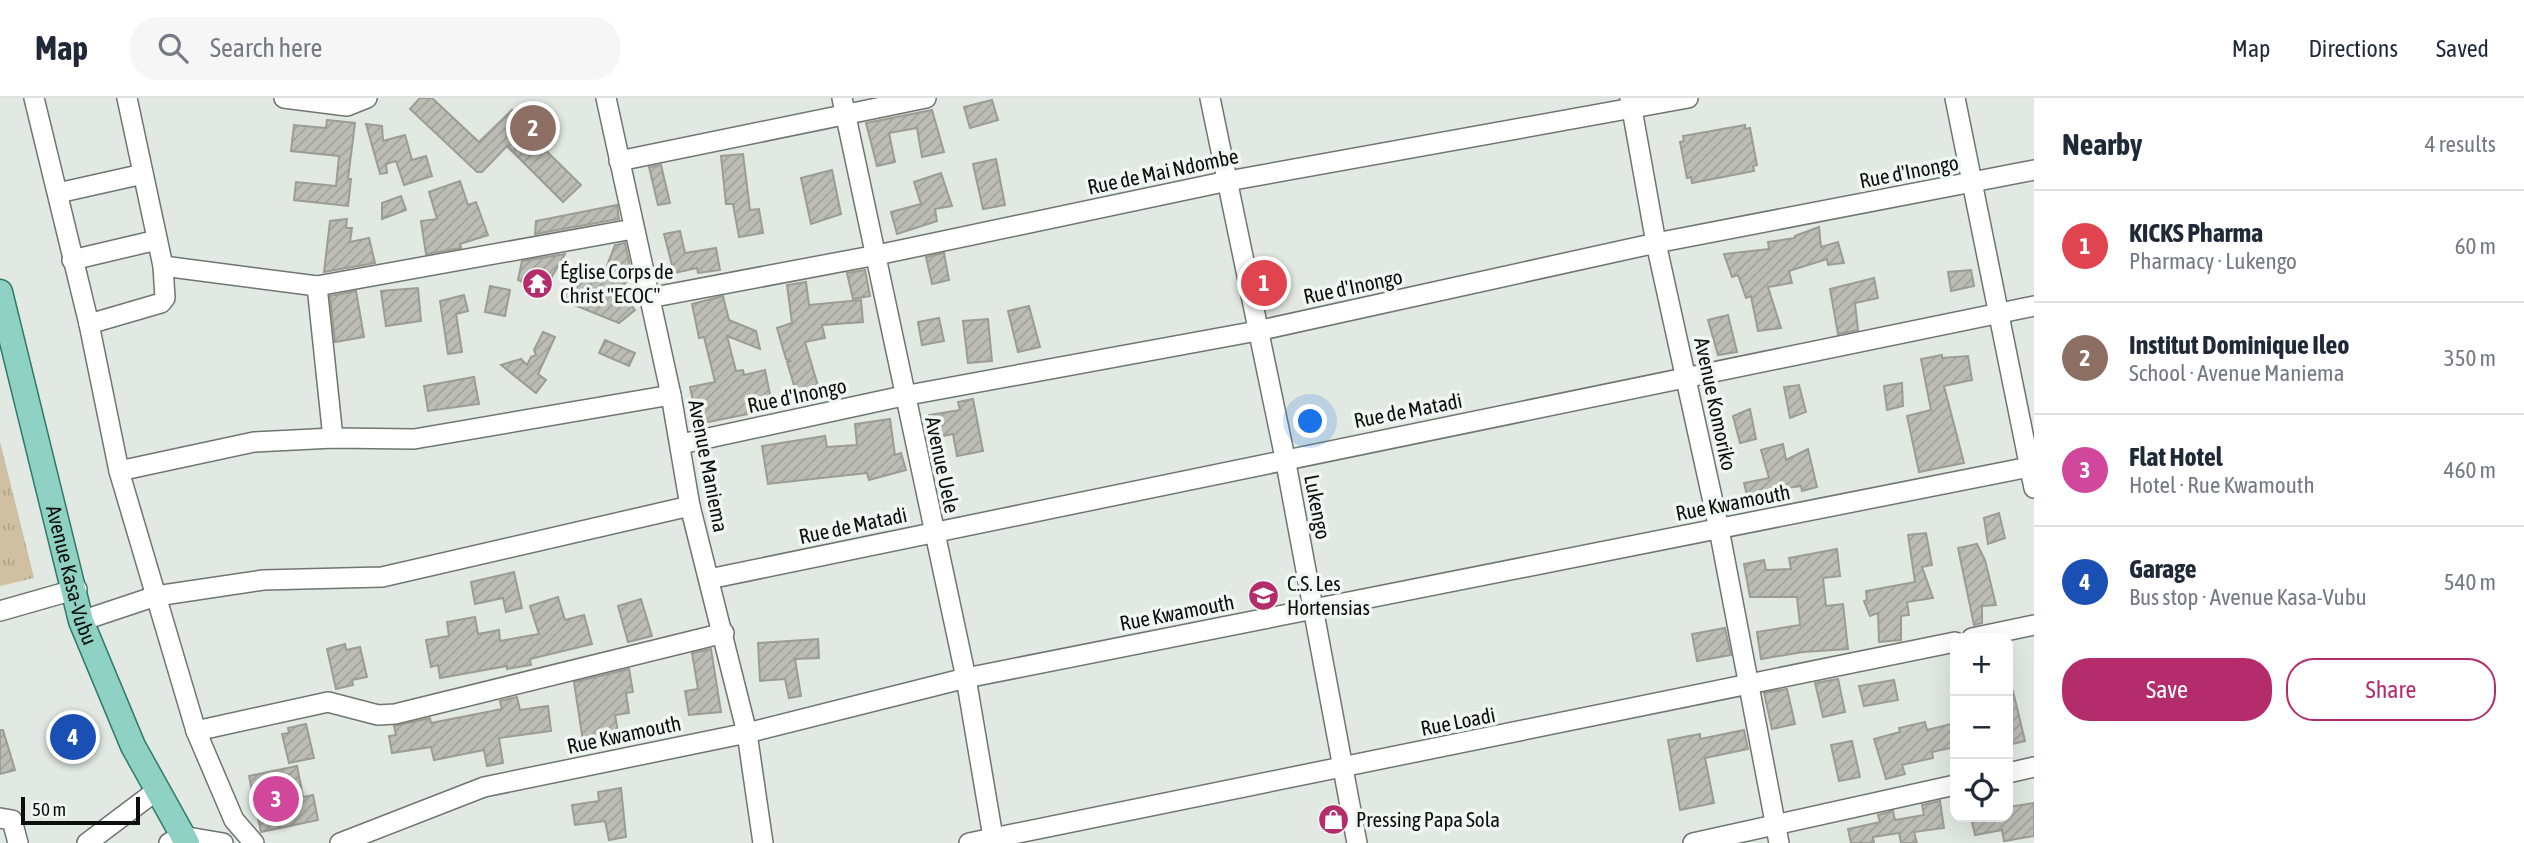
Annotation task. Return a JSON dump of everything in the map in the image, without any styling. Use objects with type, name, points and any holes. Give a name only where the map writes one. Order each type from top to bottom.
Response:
[{"type":"main road","name":"Avenue Kasa-Vubu","points":[[0,292],[81,621],[115,705],[179,841]]},
{"type":"street","points":[[34,98],[89,324],[119,471],[196,731],[234,820],[254,843]]},
{"type":"street","points":[[89,324],[164,301],[163,266],[127,98]]},
{"type":"street","points":[[284,98],[346,102],[367,98]]},
{"type":"street","name":"Avenue Maniema","points":[[606,98],[671,395],[690,506],[747,733],[763,843]]},
{"type":"street","points":[[618,161],[843,106],[926,98]]},
{"type":"street","name":"Lukengo","points":[[1210,98],[1284,458],[1357,843]]},
{"type":"street","name":"Rue de Mai Ndombe","points":[[649,298],[877,255],[1228,181],[1631,104],[1688,98]]},
{"type":"street","points":[[1955,98],[1970,183],[2032,466],[2034,488]]},
{"type":"street","name":"Avenue Komoriko","points":[[1631,104],[1656,243],[1719,529],[1777,835]]},
{"type":"street","name":"Avenue Uele","points":[[843,106],[877,255],[903,396],[966,678],[993,841]]},
{"type":"street","name":"Rue d'Inongo","points":[[681,444],[903,396],[1257,331],[1656,243],[2034,170]]},
{"type":"street","points":[[58,193],[143,174]]},
{"type":"street","points":[[163,266],[317,286],[633,229]]},
{"type":"street","points":[[72,260],[157,240]]},
{"type":"street","points":[[317,286],[333,438]]},
{"type":"street","name":"Rue de Matadi","points":[[709,579],[1284,458],[1687,379],[2034,306]]},
{"type":"street","points":[[119,471],[254,442],[333,438],[414,439],[671,395]]},
{"type":"street","name":"Rue Kwamouth","points":[[340,843],[484,787],[747,733],[966,678],[2032,466]]},
{"type":"street","points":[[81,621],[156,596],[263,580],[382,576],[690,506]]},
{"type":"street","points":[[0,611],[74,589]]},
{"type":"street","points":[[1996,633],[2034,625]]},
{"type":"street","points":[[196,731],[328,702],[378,715],[395,714],[724,633]]},
{"type":"street","name":"Rue Loadi","points":[[969,843],[993,841],[1950,643]]},
{"type":"street","points":[[2013,772],[2034,767]]},
{"type":"street","points":[[1693,843],[1777,835],[1950,786]]},
{"type":"street","points":[[87,843],[156,791]]},
{"type":"street","points":[[0,818],[12,820],[18,843]]},
{"type":"street","points":[[179,841],[223,843]]},
{"type":"green space","points":[[0,442],[34,578],[0,586]]},
{"type":"building","points":[[420,98],[432,98],[479,142],[512,110],[528,126],[524,129],[581,185],[563,202],[507,146],[482,172],[477,172],[410,109]]},
{"type":"building","points":[[992,100],[998,120],[970,128],[964,107]]},
{"type":"building","points":[[932,110],[944,152],[922,157],[917,128],[889,133],[895,162],[877,166],[866,123]]},
{"type":"building","points":[[327,120],[355,123],[348,179],[351,179],[348,206],[294,200],[296,182],[336,186],[339,156],[291,151],[294,125],[326,128]]},
{"type":"building","points":[[366,124],[382,126],[383,141],[405,135],[412,160],[426,156],[432,176],[404,185],[396,161],[386,164],[387,173],[380,174]]},
{"type":"building","points":[[1745,125],[1745,129],[1750,128],[1757,165],[1753,166],[1754,171],[1692,183],[1691,177],[1687,178],[1680,142],[1684,141],[1683,136]]},
{"type":"building","points":[[743,154],[750,210],[759,209],[763,233],[739,237],[733,204],[726,204],[721,156]]},
{"type":"building","points":[[996,159],[1005,205],[983,209],[973,164]]},
{"type":"building","points":[[661,165],[670,203],[658,205],[649,167]]},
{"type":"building","points":[[832,170],[841,214],[811,224],[801,178]]},
{"type":"building","points":[[941,173],[952,206],[935,209],[937,221],[897,234],[891,212],[921,204],[914,182]]},
{"type":"building","points":[[460,181],[468,205],[476,202],[488,235],[460,244],[461,248],[426,254],[421,221],[437,219],[429,192]]},
{"type":"building","points":[[401,196],[406,210],[382,219],[382,203]]},
{"type":"building","points":[[617,205],[619,219],[535,234],[536,221]]},
{"type":"building","points":[[347,219],[346,228],[352,228],[350,242],[369,238],[375,263],[324,272],[330,221]]},
{"type":"building","points":[[1819,227],[1821,247],[1838,242],[1844,263],[1828,265],[1827,259],[1789,271],[1792,283],[1768,287],[1781,328],[1758,331],[1751,296],[1746,298],[1738,275],[1732,277],[1724,254],[1769,249],[1768,242],[1795,238]]},
{"type":"building","points":[[680,231],[685,253],[716,248],[720,270],[698,273],[697,268],[674,273],[664,234]]},
{"type":"building","points":[[625,243],[632,275],[619,290],[635,310],[619,323],[562,300],[587,265],[603,276],[615,245]]},
{"type":"building","points":[[944,253],[949,280],[932,284],[926,257]]},
{"type":"building","points":[[565,254],[543,292],[518,280],[522,261]]},
{"type":"building","points":[[865,270],[870,296],[853,299],[847,273]]},
{"type":"building","points":[[1971,270],[1974,286],[1951,291],[1948,272]]},
{"type":"building","points":[[1874,278],[1878,298],[1855,303],[1858,330],[1838,334],[1830,289]]},
{"type":"building","points":[[806,282],[809,305],[861,300],[863,322],[822,325],[825,338],[805,342],[821,396],[799,402],[787,362],[790,361],[786,359],[777,328],[792,323],[787,285]]},
{"type":"building","points":[[490,286],[510,290],[505,316],[485,312]]},
{"type":"building","points":[[418,288],[421,321],[386,326],[381,291]]},
{"type":"building","points":[[356,291],[364,337],[335,342],[330,296]]},
{"type":"building","points":[[464,295],[468,311],[456,314],[462,352],[448,354],[440,301]]},
{"type":"building","points":[[723,296],[729,320],[756,331],[760,349],[727,336],[736,371],[743,370],[744,375],[765,370],[773,409],[698,424],[690,387],[715,382],[704,337],[699,338],[692,304]]},
{"type":"building","points":[[1029,306],[1040,347],[1018,352],[1008,311]]},
{"type":"building","points":[[1728,315],[1737,352],[1718,355],[1708,320]]},
{"type":"building","points":[[939,318],[944,341],[922,345],[918,322]]},
{"type":"building","points":[[988,319],[992,361],[968,363],[963,321]]},
{"type":"building","points":[[543,332],[555,337],[538,374],[546,380],[536,393],[501,365],[521,359],[527,365],[531,357],[536,355],[534,350]]},
{"type":"building","points":[[605,340],[635,353],[629,366],[599,353]]},
{"type":"building","points":[[1942,355],[1942,358],[1968,356],[1972,380],[1944,386],[1964,463],[1919,472],[1907,416],[1931,410],[1921,359]]},
{"type":"building","points":[[474,377],[479,404],[428,411],[424,386]]},
{"type":"building","points":[[1902,383],[1903,406],[1887,410],[1884,386]]},
{"type":"building","points":[[1799,385],[1806,412],[1790,418],[1784,387]]},
{"type":"building","points":[[973,399],[983,451],[957,456],[953,434],[932,438],[929,415],[960,410],[958,402]]},
{"type":"building","points":[[1750,409],[1756,439],[1740,443],[1733,416]]},
{"type":"building","points":[[890,419],[895,455],[901,453],[906,470],[869,480],[867,473],[768,484],[762,446],[825,436],[827,447],[857,445],[855,424]]},
{"type":"building","points":[[1783,444],[1786,460],[1808,449],[1817,487],[1802,491],[1801,486],[1761,492],[1748,499],[1744,483],[1769,478],[1761,450]]},
{"type":"building","points":[[1999,513],[2005,538],[1988,544],[1984,518]]},
{"type":"building","points":[[1926,533],[1932,565],[1922,567],[1933,598],[1907,602],[1909,615],[1901,616],[1901,640],[1879,642],[1878,613],[1870,616],[1864,601],[1867,600],[1866,591],[1915,582],[1908,535]]},
{"type":"building","points":[[1977,544],[1985,560],[1996,605],[1982,606],[1982,623],[1974,625],[1958,548]]},
{"type":"building","points":[[1837,549],[1840,576],[1823,578],[1826,606],[1843,604],[1848,649],[1803,652],[1761,659],[1757,632],[1800,625],[1797,597],[1750,597],[1744,564],[1764,560],[1766,570],[1791,569],[1789,558]]},
{"type":"building","points":[[514,572],[522,608],[506,612],[503,598],[475,604],[471,582]]},
{"type":"building","points":[[558,597],[565,620],[584,615],[592,644],[530,659],[531,665],[507,669],[507,666],[440,678],[438,665],[431,667],[426,640],[449,636],[447,622],[475,617],[478,634],[499,630],[500,641],[539,634],[530,606]]},
{"type":"building","points":[[641,599],[652,636],[628,642],[618,606]]},
{"type":"building","points":[[1725,628],[1731,655],[1697,661],[1692,634]]},
{"type":"building","points":[[818,639],[819,658],[795,659],[801,696],[789,698],[785,679],[760,681],[758,643]]},
{"type":"building","points":[[345,644],[346,650],[360,647],[367,677],[352,680],[353,685],[336,689],[327,649]]},
{"type":"building","points":[[711,649],[721,712],[689,715],[685,691],[698,689],[692,653]]},
{"type":"building","points":[[629,669],[633,692],[626,693],[629,713],[615,715],[619,738],[584,748],[574,682]]},
{"type":"building","points":[[1838,679],[1845,712],[1823,717],[1815,683]]},
{"type":"building","points":[[1894,680],[1898,700],[1864,706],[1859,686]]},
{"type":"building","points":[[1787,689],[1795,724],[1772,729],[1764,693]]},
{"type":"building","points":[[2013,691],[2025,741],[2013,744]]},
{"type":"building","points":[[517,697],[520,710],[548,706],[551,731],[499,738],[503,763],[487,766],[484,750],[434,760],[431,747],[392,753],[389,736],[396,735],[394,726],[430,718],[431,723],[502,709],[500,701]]},
{"type":"building","points":[[1925,722],[1927,730],[1950,724],[1950,748],[1932,752],[1933,758],[1902,765],[1905,774],[1886,779],[1874,739],[1900,732],[1899,728]]},
{"type":"building","points":[[306,724],[314,758],[289,763],[282,734],[289,733],[288,728]]},
{"type":"building","points":[[0,730],[3,730],[15,770],[0,774]]},
{"type":"building","points":[[1744,730],[1748,749],[1705,758],[1714,803],[1680,810],[1668,740],[1700,734],[1700,739]]},
{"type":"building","points":[[1852,741],[1860,777],[1839,781],[1831,745]]},
{"type":"building","points":[[297,766],[303,797],[313,795],[318,820],[261,832],[249,776]]},
{"type":"building","points":[[621,788],[626,837],[609,840],[605,821],[575,825],[572,805],[599,801],[598,792]]},
{"type":"building","points":[[1940,801],[1944,828],[1914,832],[1917,843],[1901,843],[1899,833],[1873,837],[1874,843],[1851,843],[1848,829],[1880,822],[1878,815],[1893,811],[1895,820],[1924,815],[1922,805]]},
{"type":"building","points":[[2034,803],[2034,836],[2004,841],[2002,830],[1975,835],[1972,822],[2013,822],[2013,806]]},
{"type":"place","name":"Institut Dominique Ileo","points":[[533,128]]},
{"type":"place","name":"KICKS Pharma","points":[[1264,283]]},
{"type":"place","name":"Église Corps de Christ \"ECOC\"","points":[[537,284]]},
{"type":"place","name":"C.S. Les Hortensias","points":[[1264,596]]},
{"type":"place","name":"Garage","points":[[73,737]]},
{"type":"place","name":"Flat Hotel","points":[[276,799]]},
{"type":"place","name":"Pressing Papa Sola","points":[[1333,820]]}]
